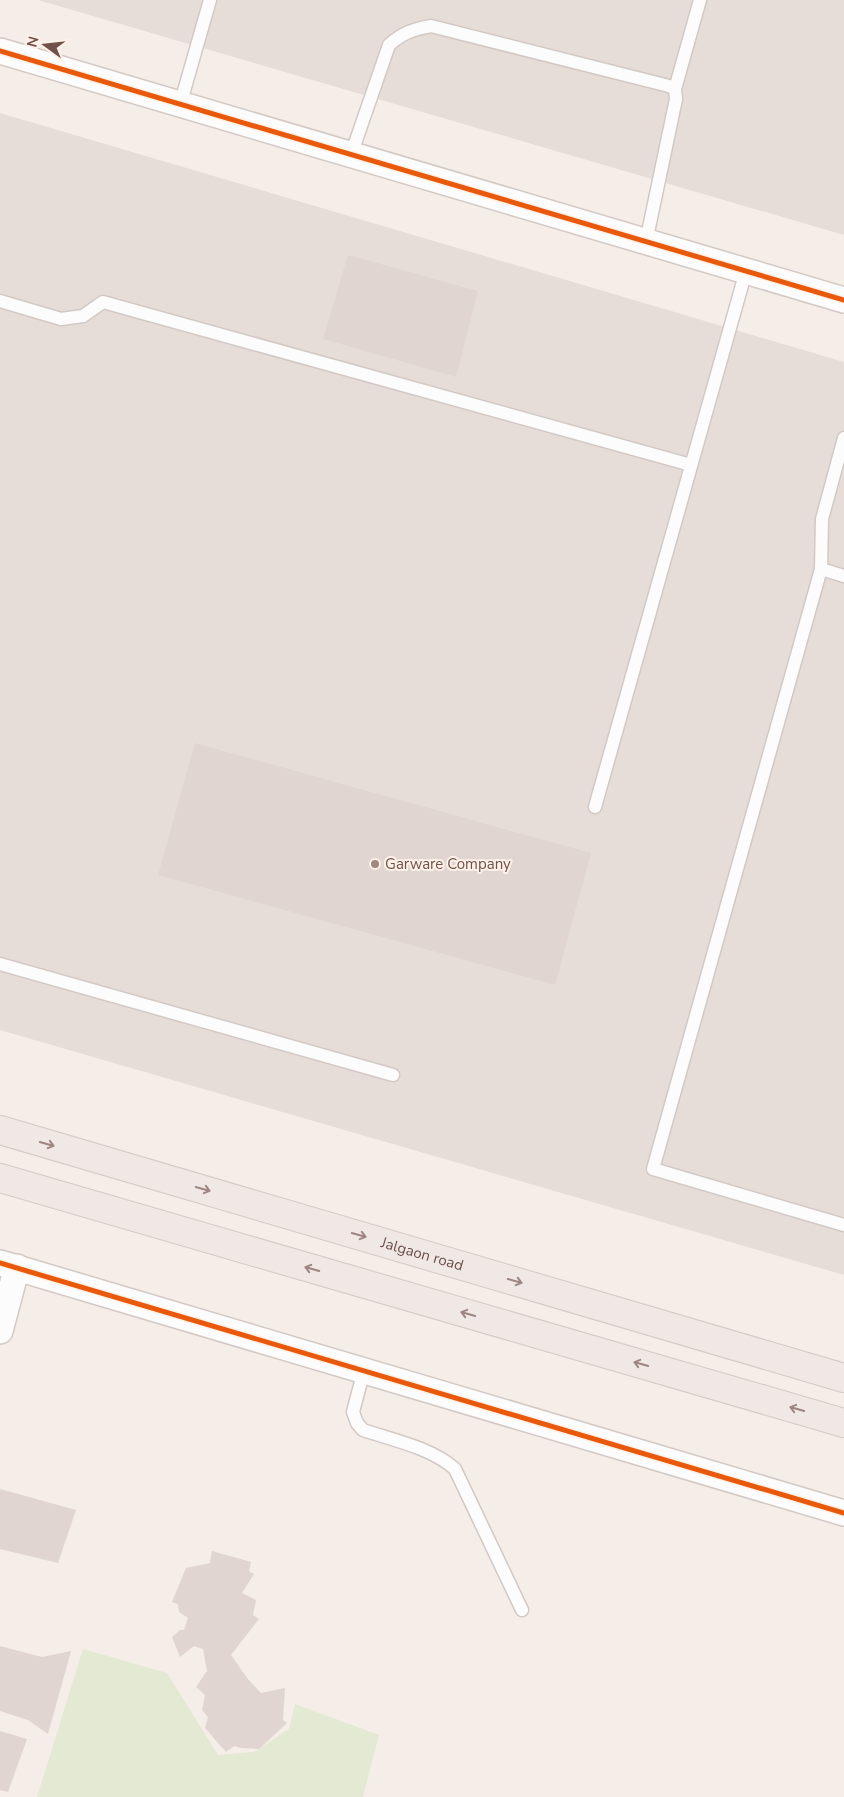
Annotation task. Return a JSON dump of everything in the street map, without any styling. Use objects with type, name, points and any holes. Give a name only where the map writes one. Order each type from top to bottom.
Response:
[{"type":"highway","name":"Jalgaon road","points":[[0,1130],[844,1378]]},
{"type":"highway","points":[[0,1178],[844,1423]]},
{"type":"street","points":[[0,51],[844,300]]},
{"type":"street","points":[[0,1331],[8,1265],[844,1512]]},
{"type":"lane","points":[[180,105],[210,0]]},
{"type":"lane","points":[[646,242],[676,99],[675,90],[700,0]]},
{"type":"lane","points":[[351,155],[389,45],[399,36],[414,29],[431,26],[669,86],[675,90]]},
{"type":"lane","points":[[595,807],[746,271]]},
{"type":"lane","points":[[0,301],[61,319],[83,316],[104,302],[691,465]]},
{"type":"lane","points":[[844,438],[822,519],[821,569],[653,1170],[844,1225]]},
{"type":"lane","points":[[821,569],[844,576]]},
{"type":"lane","points":[[0,964],[393,1075]]},
{"type":"lane","points":[[364,1370],[354,1412],[357,1422],[363,1430],[435,1455],[455,1469],[522,1610]]},
{"type":"shaded area","points":[[38,0],[844,0],[844,235]]},
{"type":"shaded area","name":"Garware Company","points":[[0,113],[844,362],[844,1275],[0,1030]]},
{"type":"green space","points":[[83,1649],[167,1673],[218,1755],[254,1752],[289,1729],[295,1704],[379,1735],[363,1797],[37,1797]]},
{"type":"building","points":[[348,255],[478,291],[456,377],[323,339]]},
{"type":"building","name":"Garware Company","points":[[195,743],[591,853],[555,985],[158,875]]},
{"type":"building","points":[[0,1489],[76,1510],[58,1563],[0,1549]]},
{"type":"building","points":[[212,1551],[251,1562],[249,1571],[254,1574],[242,1593],[256,1600],[253,1615],[259,1619],[231,1655],[247,1678],[261,1693],[285,1688],[283,1720],[287,1723],[259,1749],[234,1746],[226,1752],[205,1728],[208,1717],[202,1710],[205,1695],[196,1687],[207,1671],[203,1649],[194,1646],[180,1657],[172,1637],[180,1630],[184,1630],[188,1618],[179,1612],[178,1604],[172,1602],[186,1568],[210,1563]]},
{"type":"building","points":[[0,1646],[42,1657],[71,1651],[48,1734],[28,1720],[0,1711]]},
{"type":"building","points":[[0,1731],[27,1739],[8,1792],[0,1790]]},
{"type":"cycle path","points":[[0,51],[844,300]]},
{"type":"cycle path","points":[[0,1263],[844,1513]]},
{"type":"place","name":"Garware Company","points":[[375,864]]}]
